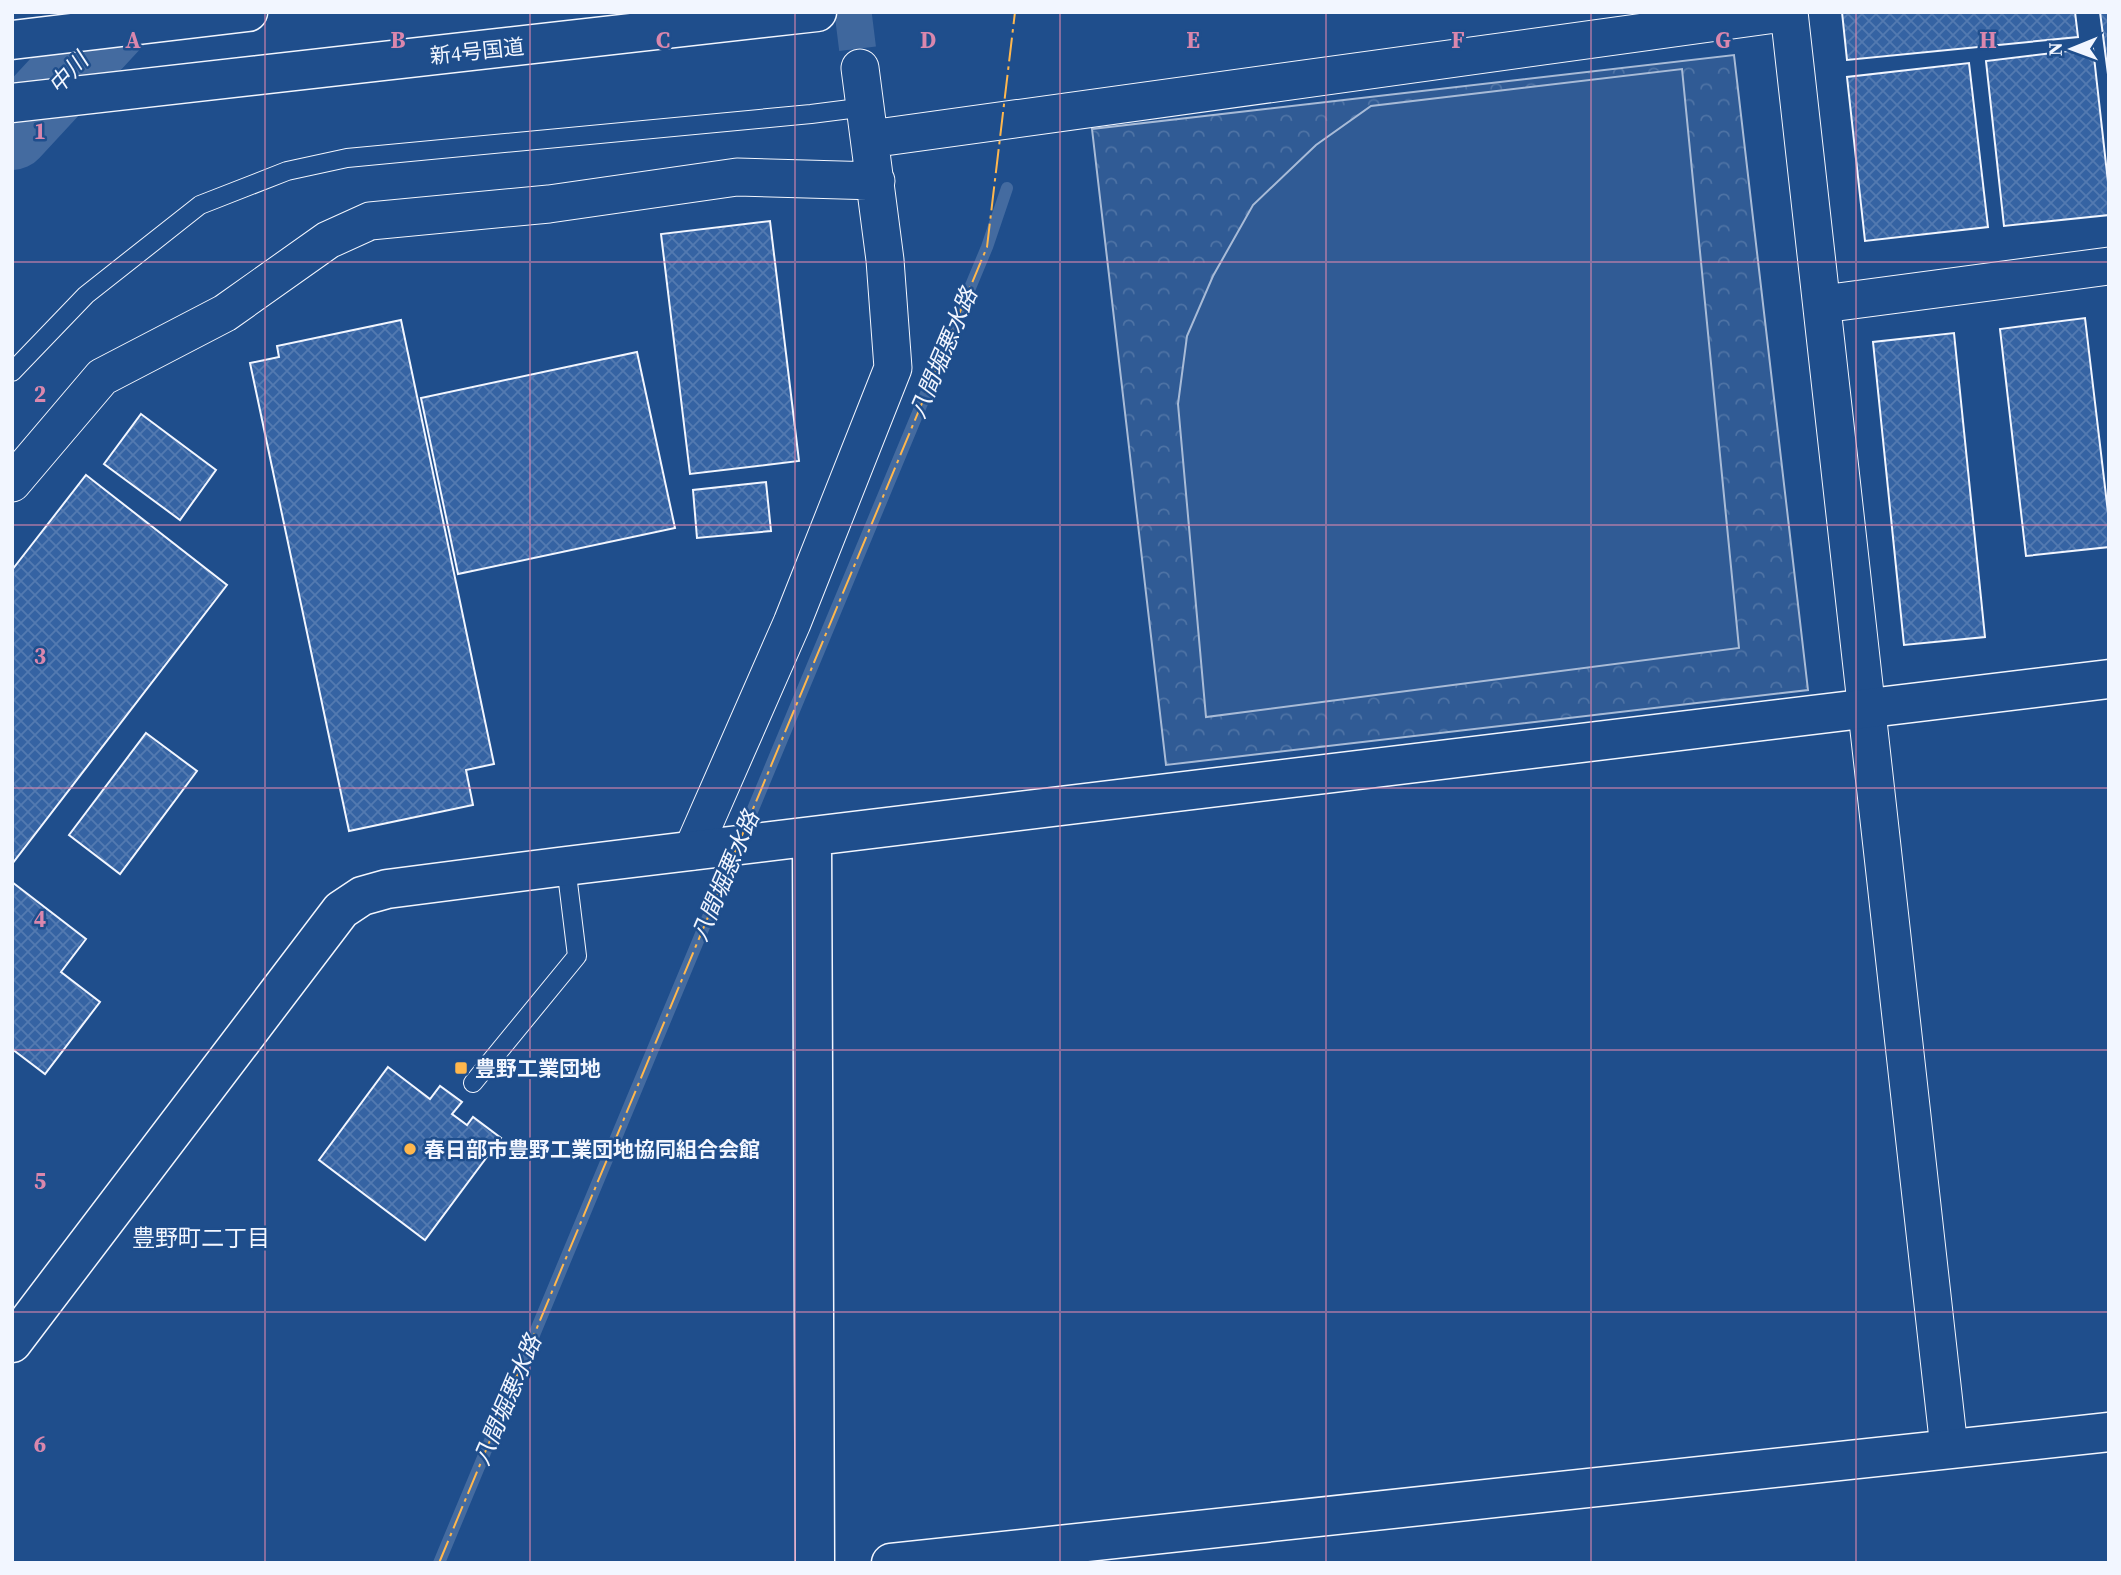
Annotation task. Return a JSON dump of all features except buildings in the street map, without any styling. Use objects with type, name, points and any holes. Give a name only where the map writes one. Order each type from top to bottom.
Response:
[{"type":"main road","points":[[12,40],[248,12]]},
{"type":"main road","name":"新4号国道","points":[[12,103],[817,12]]},
{"type":"main road","points":[[12,1343],[341,910],[362,896],[387,889],[566,866],[2109,679]]},
{"type":"main road","points":[[812,837],[815,1563]]},
{"type":"main road","points":[[891,1563],[2109,1432]]},
{"type":"street","points":[[868,123],[1789,12],[1950,1448]]},
{"type":"street","points":[[700,850],[893,368],[886,260],[860,68]]},
{"type":"street","points":[[12,483],[102,377],[225,313],[328,240],[370,221],[550,204],[737,177],[876,181]]},
{"type":"street","points":[[1822,304],[2109,267]]},
{"type":"lane","points":[[12,372],[86,295],[200,205],[287,171],[347,158],[810,114],[868,123]]},
{"type":"lane","points":[[473,1083],[578,956],[566,866]]},
{"type":"green space","points":[[1734,55],[1808,690],[1166,765],[1092,129]]},
{"type":"green space","points":[[1682,69],[1739,648],[1206,717],[1178,404],[1187,336],[1213,276],[1253,205],[1316,145],[1371,106]]},
{"type":"waterway","name":"中川","points":[[12,133],[124,12]]},
{"type":"waterway","name":"八間堀悪水路","points":[[439,1563],[987,247],[1007,188]]},
{"type":"tunnel","points":[[853,12],[860,68]]},
{"type":"power","points":[[439,1563],[987,247],[1015,12]]},
{"type":"place","name":"豊野工業団地","points":[[461,1068]]},
{"type":"place","name":"春日部市豊野工業団地協同組合会館","points":[[410,1149]]},
{"type":"district","name":"豊野町二丁目","points":[[201,1238]]}]
